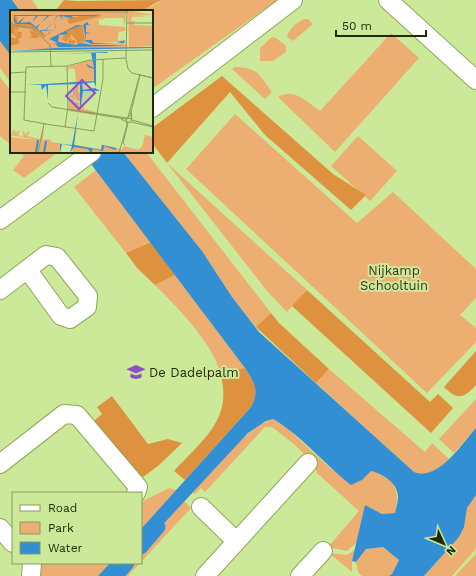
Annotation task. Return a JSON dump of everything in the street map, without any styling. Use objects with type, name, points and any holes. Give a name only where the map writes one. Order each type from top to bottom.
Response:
[{"type":"street","points":[[153,107],[293,0]]},
{"type":"street","points":[[388,0],[476,80]]},
{"type":"street","points":[[0,220],[86,156]]},
{"type":"street","points":[[0,290],[27,270]]},
{"type":"street","points":[[2,458],[64,414],[77,415],[138,487],[136,492]]},
{"type":"street","points":[[205,576],[308,463]]},
{"type":"street","points":[[201,507],[236,541]]},
{"type":"street","points":[[0,528],[12,543]]},
{"type":"street","points":[[300,576],[323,551]]},
{"type":"street","points":[[31,576],[32,564]]},
{"type":"green space","points":[[12,0],[32,0],[39,10],[19,10]]},
{"type":"green space","points":[[161,0],[277,0],[153,88],[153,10],[137,10],[156,4]]},
{"type":"green space","points":[[304,19],[308,19],[313,24],[293,41],[287,37],[293,26]]},
{"type":"green space","points":[[391,33],[419,58],[335,152],[278,97],[284,94],[295,95],[320,111]]},
{"type":"green space","points":[[272,37],[276,38],[286,46],[286,52],[273,61],[260,61],[260,48]]},
{"type":"green space","points":[[0,41],[10,55],[10,82],[0,68]]},
{"type":"green space","points":[[235,67],[249,69],[257,73],[272,92],[265,99],[232,69]]},
{"type":"green space","points":[[0,77],[10,90],[10,144],[0,136]]},
{"type":"green space","name":"Nijkamp Schooltuin","points":[[235,114],[357,223],[393,192],[476,269],[476,298],[460,315],[476,328],[476,342],[427,393],[186,169]]},
{"type":"green space","points":[[358,136],[397,171],[370,201],[331,166]]},
{"type":"green space","points":[[20,153],[57,153],[24,178],[13,170],[24,156]]},
{"type":"green space","points":[[124,153],[147,153],[271,313],[256,327],[232,297],[202,251]]},
{"type":"green space","points":[[167,163],[307,290],[287,312],[267,291]]},
{"type":"green space","points":[[96,170],[151,242],[126,253],[74,187]]},
{"type":"green space","points":[[175,275],[245,368],[220,373],[210,350],[202,338],[183,314],[155,285]]},
{"type":"green space","points":[[329,369],[425,452],[432,443],[449,459],[433,472],[419,474],[414,472],[316,383]]},
{"type":"green space","points":[[476,399],[476,428],[454,453],[439,439]]},
{"type":"green space","points":[[273,419],[287,428],[332,470],[362,480],[371,471],[386,477],[391,481],[396,491],[397,498],[395,513],[382,514],[365,505],[357,542],[347,551],[328,547],[359,511],[317,473],[314,464],[295,445],[272,427],[265,427],[205,492],[201,488],[195,494],[192,492],[241,440],[252,431]]},
{"type":"green space","points":[[169,488],[176,490],[142,528],[142,502]]},
{"type":"green space","points":[[476,495],[476,548],[452,576],[424,576],[459,537],[467,508]]},
{"type":"green space","points":[[184,501],[191,508],[142,561],[142,547]]},
{"type":"green space","points":[[383,547],[399,560],[392,574],[389,576],[362,576],[358,572],[356,562],[366,549]]},
{"type":"green space","points":[[355,550],[352,561],[352,572],[329,553],[347,555]]},
{"type":"green space","points":[[476,554],[476,576],[455,576]]},
{"type":"green space","points":[[41,564],[109,564],[98,576],[33,576]]},
{"type":"green space","points":[[126,564],[139,564],[128,576],[116,576]]},
{"type":"shaded area","points":[[64,0],[161,0],[145,9],[140,10],[56,10]]},
{"type":"shaded area","points":[[222,76],[333,174],[366,195],[351,210],[265,135],[230,92],[167,163],[153,144],[153,127]]},
{"type":"shaded area","points":[[151,242],[175,275],[155,285],[138,269],[126,253]]},
{"type":"shaded area","points":[[307,290],[430,402],[438,394],[453,408],[431,433],[292,306]]},
{"type":"shaded area","points":[[271,313],[279,323],[329,369],[316,383],[256,327]]},
{"type":"shaded area","points":[[476,351],[476,385],[468,393],[457,396],[444,387]]},
{"type":"shaded area","points":[[245,368],[255,387],[254,401],[251,407],[185,480],[174,471],[205,438],[213,428],[219,416],[223,403],[223,389],[220,373]]},
{"type":"shaded area","points":[[112,396],[148,444],[168,439],[182,443],[158,466],[143,477],[133,471],[94,421],[102,414],[97,407]]},
{"type":"water","points":[[0,0],[12,0],[19,10],[10,10],[10,55],[0,41]]},
{"type":"water","points":[[83,153],[124,153],[202,251],[232,297],[259,332],[414,472],[423,474],[440,467],[456,452],[476,428],[476,495],[467,508],[464,527],[459,537],[424,576],[389,576],[392,574],[399,560],[383,547],[366,549],[356,562],[352,561],[365,505],[382,514],[395,513],[398,497],[393,483],[380,474],[371,471],[362,480],[351,485],[294,434],[273,419],[266,421],[248,433],[142,547],[142,528],[251,407],[255,396],[255,387],[245,368]]},
{"type":"water","points":[[109,564],[126,564],[115,576],[98,576]]},
{"type":"waterway","points":[[142,547],[159,527]]},
{"type":"waterway","points":[[117,576],[127,564]]},
{"type":"place","name":"De Dadelpalm","points":[[136,372]]}]
